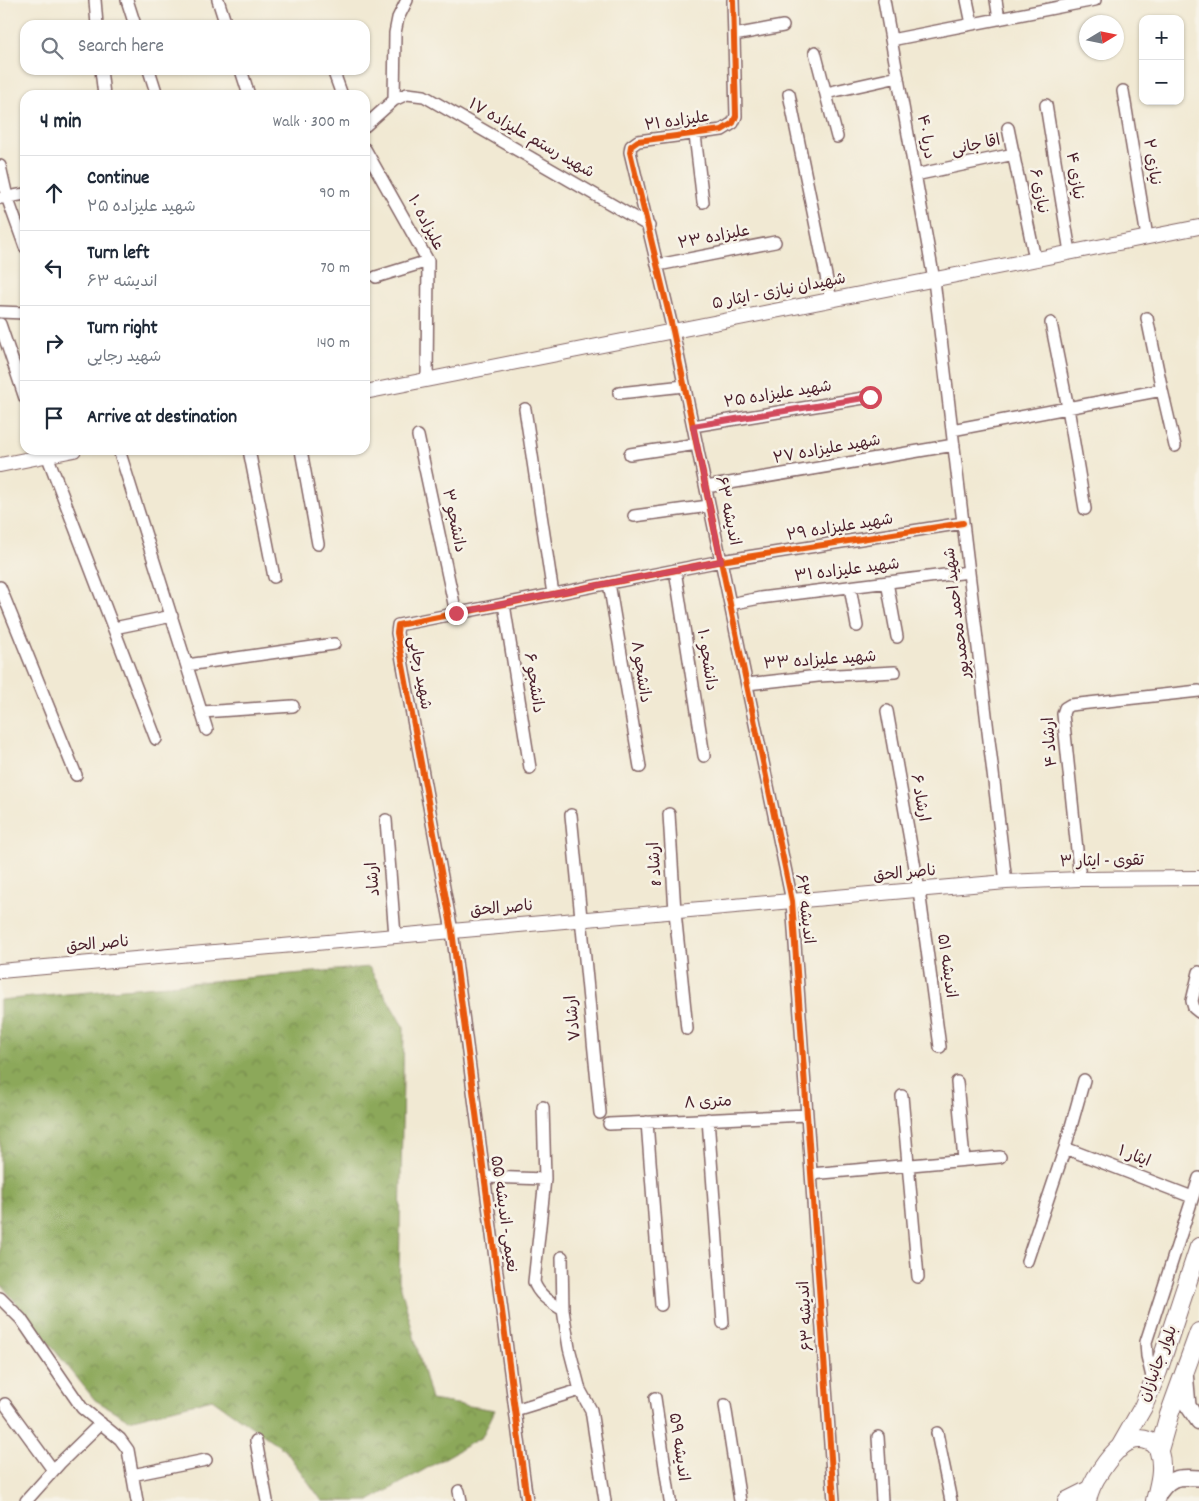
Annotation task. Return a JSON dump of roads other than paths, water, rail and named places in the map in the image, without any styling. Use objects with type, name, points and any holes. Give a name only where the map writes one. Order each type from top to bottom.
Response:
[{"type":"main road","name":"بلوار جانبازان","points":[[1088,1496],[1105,1464],[1118,1449],[1142,1407],[1177,1315],[1199,1247]]},
{"type":"main road","name":"بلوار جانبازان","points":[[1155,1500],[1160,1477],[1159,1450],[1169,1415],[1199,1332]]},
{"type":"main road","points":[[1185,1370],[1188,1406],[1199,1422]]},
{"type":"main road","points":[[1142,1407],[1144,1415],[1150,1420],[1157,1422],[1164,1420],[1169,1415]]},
{"type":"main road","points":[[1118,1449],[1128,1441],[1137,1439],[1150,1441],[1159,1450]]},
{"type":"main road","points":[[1155,1500],[1170,1480],[1180,1476],[1199,1478]]},
{"type":"main road","points":[[1067,1501],[1088,1496]]},
{"type":"street","points":[[95,0],[97,20]]},
{"type":"street","points":[[127,0],[133,20]]},
{"type":"street","points":[[218,0],[224,20]]},
{"type":"street","points":[[370,122],[394,100],[395,33],[398,18],[406,0]]},
{"type":"street","name":"علیزاده ۲۱","points":[[673,331],[630,152],[631,146],[638,141],[695,135],[726,128],[735,120],[733,0]]},
{"type":"street","name":"دریا ۴۰","points":[[884,0],[934,280]]},
{"type":"street","points":[[967,0],[972,24]]},
{"type":"street","points":[[996,0],[999,19]]},
{"type":"street","points":[[891,40],[999,19],[1058,4],[1094,0]]},
{"type":"street","points":[[734,35],[783,26]]},
{"type":"street","points":[[815,52],[837,137]]},
{"type":"street","points":[[102,75],[104,90]]},
{"type":"street","points":[[151,75],[155,90]]},
{"type":"street","points":[[243,75],[247,90]]},
{"type":"street","points":[[335,75],[340,90]]},
{"type":"street","points":[[826,93],[898,77]]},
{"type":"street","name":"نیازی ۲","points":[[1123,91],[1147,237]]},
{"type":"street","name":"۱۷ شهید رستم علیزاده","points":[[394,100],[407,94],[424,96],[649,226]]},
{"type":"street","points":[[789,94],[831,300]]},
{"type":"street","name":"نیازی ۴","points":[[1046,105],[1070,252]]},
{"type":"street","name":"نیازی ۶","points":[[1008,128],[1035,259]]},
{"type":"street","points":[[695,135],[703,202]]},
{"type":"street","name":"اقا جانی","points":[[915,175],[1014,154]]},
{"type":"street","name":"علیزاده ۱۰","points":[[370,158],[428,261],[427,380]]},
{"type":"street","points":[[0,166],[3,198],[20,235]]},
{"type":"street","points":[[3,198],[20,195]]},
{"type":"street","name":"شهیدان نیازی - ایثار ۵","points":[[370,391],[1199,227]]},
{"type":"street","name":"علیزاده ۲۳","points":[[658,265],[775,242]]},
{"type":"street","points":[[376,277],[428,261]]},
{"type":"street","name":"شهید احمد محمدپور","points":[[934,280],[1006,882]]},
{"type":"street","points":[[0,312],[20,313]]},
{"type":"street","points":[[1147,318],[1175,446]]},
{"type":"street","points":[[1051,322],[1085,509]]},
{"type":"street","points":[[0,324],[20,383]]},
{"type":"street","name":"اندیشه ۶۳","points":[[673,331],[792,901],[834,1501]]},
{"type":"street","points":[[619,393],[684,386]]},
{"type":"street","points":[[952,430],[1162,390]]},
{"type":"street","name":"شهید علیزاده ۲۵","points":[[693,426],[870,397]]},
{"type":"street","points":[[525,409],[553,594]]},
{"type":"street","name":"دانشجو ۳","points":[[418,436],[456,613]]},
{"type":"street","points":[[630,454],[697,444]]},
{"type":"street","name":"شهید علیزاده ۲۷","points":[[706,487],[954,445]]},
{"type":"street","points":[[0,465],[47,455],[156,738]]},
{"type":"street","points":[[122,455],[207,730]]},
{"type":"street","points":[[250,455],[274,577]]},
{"type":"street","points":[[302,455],[318,544]]},
{"type":"street","points":[[634,516],[710,506]]},
{"type":"street","name":"شهید علیزاده ۲۹","points":[[721,561],[963,523]]},
{"type":"street","name":"شهید رجایی","points":[[452,931],[397,633],[398,625],[721,561]]},
{"type":"street","name":"دانشجو ۱۰","points":[[676,570],[704,756]]},
{"type":"street","name":"شهید علیزاده ۳۱","points":[[730,604],[760,598],[969,572]]},
{"type":"street","points":[[887,582],[897,637]]},
{"type":"street","name":"دانشجو ۸","points":[[609,583],[640,767]]},
{"type":"street","points":[[0,587],[76,775]]},
{"type":"street","points":[[850,587],[857,626]]},
{"type":"street","name":"دانشجو ۶","points":[[504,604],[530,768]]},
{"type":"street","points":[[114,628],[172,616]]},
{"type":"street","points":[[187,665],[334,644]]},
{"type":"street","name":"شهید علیزاده ۳۳","points":[[747,684],[818,676],[895,672]]},
{"type":"street","name":"ارشاد ۴","points":[[1080,879],[1063,714],[1065,708],[1070,705],[1199,691]]},
{"type":"street","points":[[202,712],[293,706]]},
{"type":"street","name":"ارشاد ۶","points":[[887,711],[919,890]]},
{"type":"street","name":"ارشاد۷","points":[[571,814],[600,1113]]},
{"type":"street","name":"ارشاد 8","points":[[669,814],[675,912],[687,1029]]},
{"type":"street","name":"ارشاد","points":[[386,820],[395,936]]},
{"type":"street","name":"تقوی - ایثار ۳","points":[[1006,882],[1199,878]]},
{"type":"street","name":"ناصر الحق","points":[[0,971],[1006,882]]},
{"type":"street","name":"اندیشه ۵۱","points":[[919,890],[940,1047]]},
{"type":"street","name":"نعیمی- اندیشه ۵۵","points":[[452,931],[527,1501]]},
{"type":"street","points":[[1196,1010],[1192,1001],[1199,972]]},
{"type":"street","points":[[1027,1261],[1065,1148],[1084,1080]]},
{"type":"street","points":[[957,1082],[964,1160]]},
{"type":"street","points":[[902,1096],[918,1277]]},
{"type":"street","points":[[543,1107],[545,1179],[534,1282],[537,1290],[544,1297],[563,1310]]},
{"type":"street","name":"۸ متری","points":[[609,1124],[807,1115]]},
{"type":"street","points":[[708,1119],[723,1322]]},
{"type":"street","points":[[647,1122],[662,1305]]},
{"type":"street","name":"ایثار ۱","points":[[1065,1148],[1192,1197]]},
{"type":"street","points":[[811,1174],[1000,1157]]},
{"type":"street","points":[[484,1177],[545,1179]]},
{"type":"street","points":[[1153,1381],[1146,1342],[1199,1178]]},
{"type":"street","points":[[562,1257],[563,1310],[568,1348],[580,1390],[591,1410],[605,1501]]},
{"type":"street","points":[[0,1298],[21,1319],[82,1408],[120,1439],[128,1450],[137,1501]]},
{"type":"street","points":[[515,1410],[580,1390]]},
{"type":"street","name":"اندیشه ۵۹","points":[[655,1398],[670,1501]]},
{"type":"street","points":[[4,1404],[53,1470]]},
{"type":"street","points":[[725,1405],[740,1501]]},
{"type":"street","points":[[26,1501],[53,1470],[101,1423]]},
{"type":"street","points":[[937,1433],[951,1501]]},
{"type":"street","points":[[878,1437],[882,1501]]},
{"type":"street","points":[[256,1441],[267,1501]]},
{"type":"street","points":[[132,1475],[206,1460]]}]
